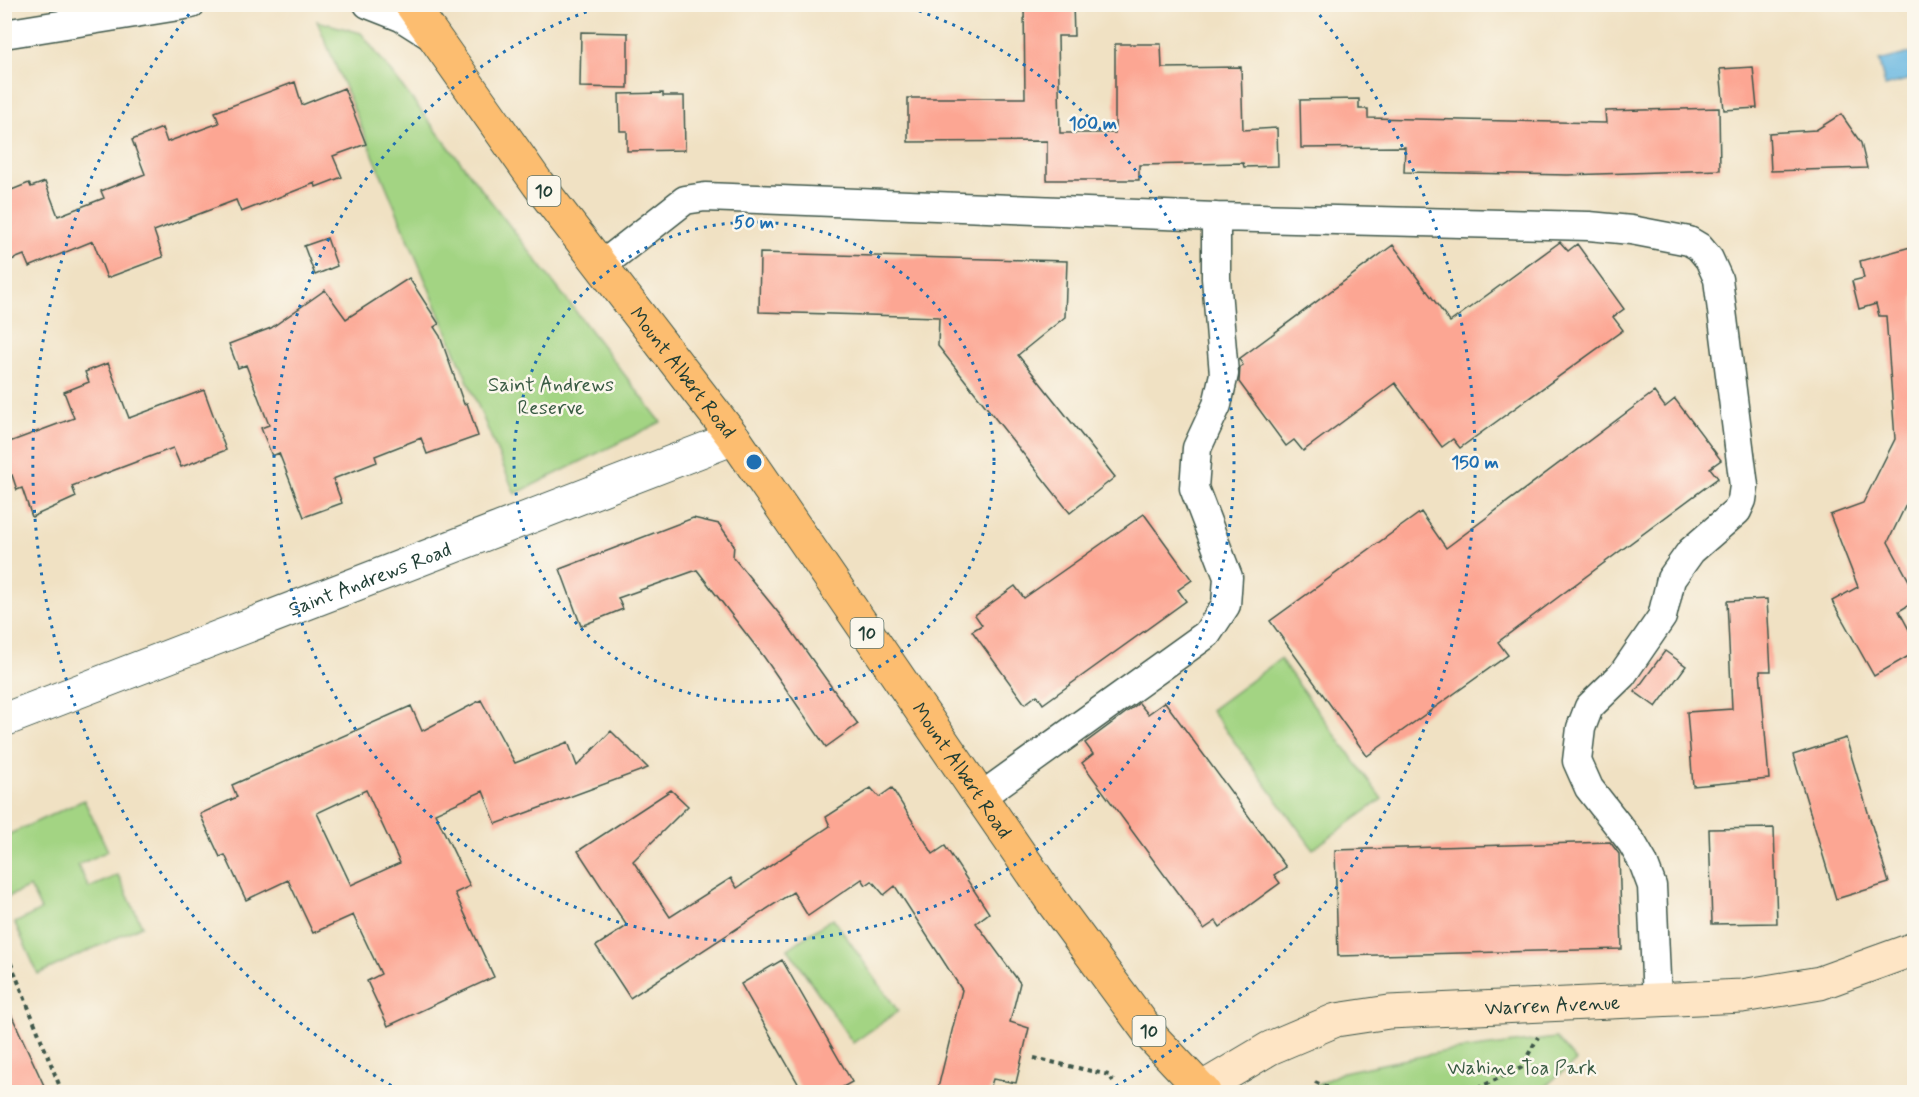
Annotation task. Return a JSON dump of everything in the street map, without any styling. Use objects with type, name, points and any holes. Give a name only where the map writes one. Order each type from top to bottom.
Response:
[{"type":"main road","name":"Mount Albert Road","points":[[411,4],[431,36],[601,266],[735,438],[979,798],[1154,1038],[1200,1091]]},
{"type":"main road","name":"Warren Avenue","points":[[1200,1091],[1270,1048],[1336,1020],[1389,1012],[1742,996],[1820,982],[1914,949]]},
{"type":"street","points":[[4,34],[191,4]]},
{"type":"street","points":[[368,4],[401,17],[431,36]]},
{"type":"street","points":[[601,266],[685,200],[705,197],[1216,216],[1589,226],[1631,230],[1689,241],[1699,247],[1713,267],[1718,279],[1743,475],[1742,500],[1728,519],[1690,551],[1671,579],[1662,617],[1622,675],[1589,707],[1581,728],[1577,761],[1589,788],[1643,862],[1652,886],[1657,1000]]},
{"type":"street","points":[[979,798],[1207,634],[1226,605],[1228,577],[1194,488],[1197,448],[1217,405],[1224,374],[1216,278],[1216,216]]},
{"type":"street","name":"Saint Andrews Road","points":[[4,720],[735,438]]},
{"type":"path","points":[[4,946],[62,1092]]},
{"type":"path","points":[[1469,1092],[1521,1068],[1538,1036]]},
{"type":"path","points":[[1034,1058],[1109,1075],[1113,1081]]},
{"type":"path","points":[[1315,1082],[1339,1092]]},
{"type":"green space","name":"Saint Andrews Reserve","points":[[317,21],[361,33],[661,422],[515,494]]},
{"type":"green space","points":[[1280,659],[1382,799],[1313,849],[1211,710]]},
{"type":"green space","points":[[84,800],[108,851],[78,865],[89,888],[118,875],[142,926],[38,974],[15,923],[41,910],[30,887],[5,898],[5,836]]},
{"type":"green space","points":[[833,918],[898,1011],[853,1043],[788,949]]},
{"type":"green space","name":"Wahine Toa Park","points":[[1556,1038],[1576,1061],[1538,1092],[1303,1092],[1343,1072],[1442,1052]]},
{"type":"water","points":[[1914,52],[1914,78],[1885,86],[1879,61]]},
{"type":"building","points":[[1024,4],[1073,4],[1074,36],[1058,36],[1060,133],[1115,133],[1115,44],[1161,44],[1162,68],[1241,67],[1243,130],[1277,128],[1278,166],[1244,167],[1243,163],[1139,165],[1139,180],[1047,180],[1047,141],[908,142],[908,98],[1025,98]]},
{"type":"building","points":[[581,32],[628,33],[628,88],[580,87]]},
{"type":"building","points":[[1753,67],[1757,108],[1724,110],[1720,69]]},
{"type":"building","points":[[295,82],[302,105],[344,88],[366,144],[333,156],[342,177],[316,187],[315,183],[241,212],[236,200],[154,231],[163,257],[107,278],[93,241],[29,267],[24,255],[4,263],[4,193],[29,183],[31,187],[45,182],[58,216],[104,198],[101,191],[145,174],[132,140],[162,128],[167,142],[219,123],[215,112]]},
{"type":"building","points":[[663,93],[663,96],[684,96],[685,150],[627,151],[627,131],[620,131],[619,94]]},
{"type":"building","points":[[1359,99],[1359,109],[1368,109],[1368,118],[1606,123],[1605,111],[1719,108],[1720,170],[1568,175],[1404,172],[1405,147],[1301,148],[1300,100]]},
{"type":"building","points":[[1841,114],[1861,143],[1867,168],[1771,171],[1769,133],[1816,130]]},
{"type":"building","points":[[327,238],[337,266],[315,275],[304,246]]},
{"type":"building","points":[[1560,242],[1568,251],[1577,244],[1624,309],[1613,317],[1623,330],[1460,448],[1453,439],[1442,447],[1395,383],[1303,451],[1294,440],[1286,446],[1239,382],[1240,367],[1243,365],[1239,359],[1393,245],[1450,322]]},
{"type":"building","points":[[1914,246],[1914,488],[1888,542],[1914,590],[1914,602],[1899,611],[1914,639],[1914,653],[1874,676],[1832,601],[1858,587],[1830,515],[1863,503],[1895,439],[1886,316],[1879,316],[1876,304],[1859,309],[1852,281],[1864,278],[1860,261]]},
{"type":"building","points":[[760,253],[1067,261],[1065,317],[1018,355],[1115,477],[1070,513],[938,346],[939,317],[759,312]]},
{"type":"building","points":[[409,278],[439,324],[434,327],[440,336],[478,436],[427,454],[421,438],[375,456],[377,462],[333,479],[342,503],[304,517],[279,453],[272,456],[261,428],[269,425],[246,365],[238,368],[229,344],[271,328],[325,290],[346,319]]},
{"type":"building","points":[[108,363],[129,418],[204,390],[226,450],[181,467],[173,448],[72,486],[76,497],[32,517],[22,488],[17,490],[12,475],[4,478],[4,444],[74,418],[64,392],[89,382],[85,372]]},
{"type":"building","points":[[1654,392],[1665,407],[1675,399],[1721,460],[1710,468],[1718,478],[1498,642],[1508,655],[1367,756],[1270,621],[1421,512],[1446,548]]},
{"type":"building","points":[[1144,514],[1192,580],[1178,590],[1186,601],[1043,704],[1037,695],[1025,704],[972,631],[982,625],[975,615],[1015,586],[1024,598]]},
{"type":"building","points":[[693,518],[719,524],[734,545],[733,557],[781,616],[858,724],[826,747],[764,657],[697,570],[618,598],[623,609],[581,626],[560,569]]},
{"type":"building","points":[[1767,599],[1771,671],[1760,671],[1769,779],[1693,786],[1687,712],[1732,709],[1727,601]]},
{"type":"building","points":[[1665,651],[1686,666],[1656,707],[1635,692]]},
{"type":"building","points":[[481,700],[515,763],[568,742],[577,766],[611,731],[648,768],[496,824],[483,791],[435,813],[470,886],[455,893],[494,977],[388,1026],[367,981],[381,974],[353,915],[313,933],[288,880],[246,900],[225,855],[220,857],[200,814],[237,797],[232,785],[411,706],[422,731]],"holes":[[[366,790],[400,863],[351,885],[317,813]]]},
{"type":"building","points":[[1165,702],[1286,867],[1274,875],[1280,883],[1220,927],[1216,921],[1204,929],[1082,763],[1093,754],[1085,743],[1139,703],[1148,714]]},
{"type":"building","points":[[1846,738],[1889,883],[1836,899],[1793,755]]},
{"type":"building","points":[[871,788],[879,797],[892,788],[933,854],[945,846],[989,913],[976,923],[1020,983],[1010,1022],[1029,1028],[1016,1083],[993,1079],[989,1092],[937,1092],[962,990],[895,886],[884,895],[872,881],[866,885],[862,879],[808,916],[793,892],[630,998],[596,946],[627,926],[578,851],[671,790],[688,806],[633,861],[670,917],[731,878],[737,888],[830,826],[826,817]]},
{"type":"building","points":[[1774,828],[1777,923],[1712,924],[1709,829]]},
{"type":"building","points":[[1610,842],[1619,854],[1622,949],[1338,956],[1335,850]]},
{"type":"building","points":[[782,960],[852,1082],[834,1092],[803,1092],[741,984]]},
{"type":"building","points":[[4,999],[47,1092],[4,1092]]}]
